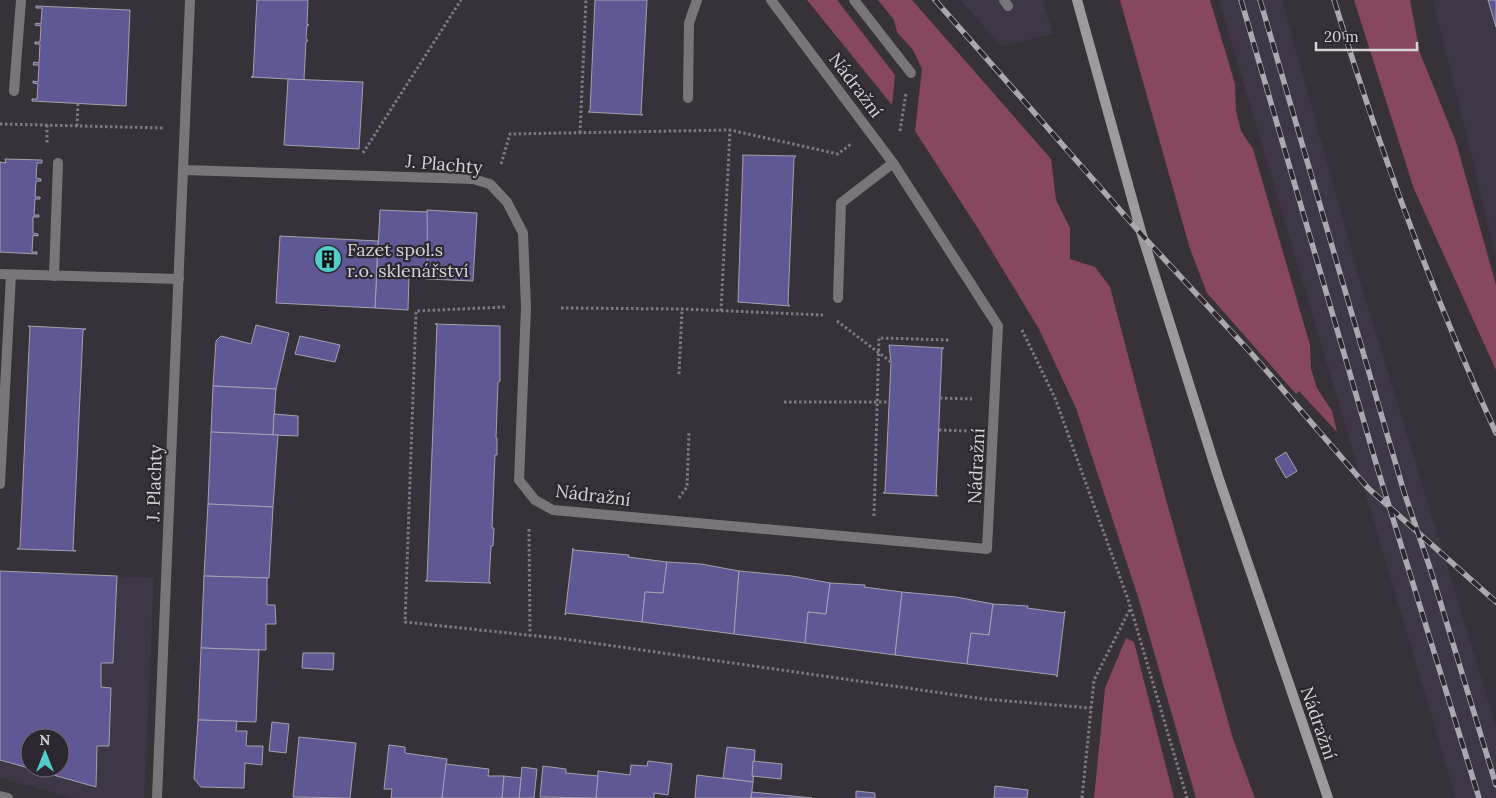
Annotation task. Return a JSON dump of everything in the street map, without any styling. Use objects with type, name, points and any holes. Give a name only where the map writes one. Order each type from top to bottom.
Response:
[{"type":"main road","name":"Nádražní","points":[[1076,0],[1142,235],[1218,476],[1328,798]]},
{"type":"street","points":[[14,91],[20,0]]},
{"type":"street","name":"J. Plachty","points":[[157,798],[190,0]]},
{"type":"street","points":[[688,98],[689,22],[697,0]]},
{"type":"street","name":"Nádražní","points":[[534,500],[553,510],[988,549],[998,326],[893,163],[771,0]]},
{"type":"street","points":[[854,0],[911,73]]},
{"type":"street","points":[[54,276],[58,163]]},
{"type":"street","points":[[838,298],[841,203],[893,163]]},
{"type":"street","name":"J. Plachty","points":[[184,170],[473,180],[490,184],[508,202],[523,233],[526,325],[519,480],[534,500]]},
{"type":"street","points":[[0,274],[179,278]]},
{"type":"street","points":[[0,484],[11,275]]},
{"type":"street","points":[[0,796],[8,798]]},
{"type":"path","points":[[363,153],[461,0]]},
{"type":"path","points":[[580,133],[586,0]]},
{"type":"path","points":[[899,129],[911,73]]},
{"type":"path","points":[[77,126],[78,102]]},
{"type":"path","points":[[0,124],[164,128]]},
{"type":"path","points":[[500,167],[510,134],[730,130],[838,154],[869,129]]},
{"type":"path","points":[[721,311],[730,130]]},
{"type":"path","points":[[508,307],[416,311],[404,622],[530,636],[984,699],[1091,708]]},
{"type":"path","points":[[561,308],[682,309],[830,315],[891,362]]},
{"type":"path","points":[[679,374],[682,309]]},
{"type":"path","points":[[873,526],[879,338],[950,340]]},
{"type":"path","points":[[940,398],[996,400]]},
{"type":"path","points":[[1055,398],[1131,608],[1187,798]]},
{"type":"path","points":[[784,402],[889,402]]},
{"type":"path","points":[[939,430],[994,432]]},
{"type":"path","points":[[676,503],[687,487],[689,431]]},
{"type":"path","points":[[529,530],[530,636]]},
{"type":"path","points":[[1082,798],[1094,680],[1131,608]]},
{"type":"shaded area","points":[[807,0],[837,0],[895,75],[892,105]]},
{"type":"shaded area","points":[[878,0],[912,0],[1051,159],[1056,200],[1070,228],[1070,259],[1095,267],[1110,287],[1165,496],[1233,739],[1255,798],[1196,798],[1139,600],[1076,408],[1039,329],[979,230],[915,131],[922,69],[913,50],[897,32],[894,20]]},
{"type":"shaded area","points":[[960,0],[1043,0],[1053,34],[1002,46]]},
{"type":"shaded area","points":[[1120,0],[1210,0],[1235,84],[1236,111],[1241,131],[1253,149],[1310,345],[1311,369],[1317,388],[1332,411],[1337,432],[1299,391],[1296,394],[1207,293],[1190,249]]},
{"type":"shaded area","points":[[1219,0],[1282,0],[1357,271],[1496,727],[1496,798],[1456,798]]},
{"type":"shaded area","points":[[1354,0],[1410,0],[1420,53],[1456,142],[1496,285],[1496,370],[1414,189]]},
{"type":"shaded area","points":[[1433,0],[1496,0],[1496,255]]},
{"type":"shaded area","points":[[0,571],[154,578],[144,798],[74,798],[0,778]]},
{"type":"shaded area","points":[[1126,638],[1134,642],[1174,798],[1094,798],[1105,688]]},
{"type":"building","points":[[257,0],[308,0],[307,24],[309,25],[307,25],[306,38],[308,41],[306,41],[304,79],[306,80],[251,77],[253,77]]},
{"type":"building","points":[[595,0],[647,0],[641,114],[643,115],[588,112],[590,111]]},
{"type":"building","points":[[1488,0],[1496,0],[1496,27]]},
{"type":"building","points":[[36,6],[130,10],[126,106],[32,101],[32,99],[37,99],[38,84],[33,83],[33,81],[38,82],[39,65],[33,65],[34,62],[39,63],[40,44],[35,44],[35,42],[40,42],[41,26],[35,25],[36,23],[41,24],[42,8],[36,8]]},
{"type":"building","points":[[288,79],[363,82],[359,149],[284,145]]},
{"type":"building","points":[[742,155],[796,156],[794,158],[788,304],[790,306],[738,302]]},
{"type":"building","points":[[5,159],[42,160],[42,163],[37,163],[36,178],[41,179],[41,181],[36,181],[35,197],[40,197],[40,199],[35,199],[34,215],[39,215],[39,217],[33,217],[33,233],[38,234],[38,236],[33,235],[32,252],[37,252],[37,254],[0,252],[0,162],[6,163]]},
{"type":"building","points":[[380,210],[429,212],[428,279],[409,277],[408,310],[375,308]]},
{"type":"building","points":[[427,210],[477,213],[473,281],[428,279]]},
{"type":"building","name":"Fazet spol.s r.o. sklenářství","points":[[280,236],[378,241],[375,308],[276,303]]},
{"type":"building","points":[[437,324],[500,326],[500,381],[498,382],[497,455],[495,455],[492,528],[494,528],[489,582],[491,583],[425,581],[427,580]]},
{"type":"building","points":[[256,325],[289,333],[276,389],[213,386],[216,341],[221,336],[251,344]]},
{"type":"building","points":[[28,326],[86,329],[83,330],[73,550],[76,551],[17,549],[20,547],[30,327]]},
{"type":"building","points":[[300,336],[340,345],[335,362],[295,354]]},
{"type":"building","points":[[889,345],[944,348],[942,349],[936,495],[938,496],[883,493],[885,492],[891,362]]},
{"type":"building","points":[[213,386],[276,389],[273,435],[211,432]]},
{"type":"building","points":[[274,414],[298,416],[298,436],[273,435]]},
{"type":"building","points":[[211,432],[278,435],[273,507],[208,504]]},
{"type":"building","points":[[1286,452],[1297,471],[1286,478],[1275,459]]},
{"type":"building","points":[[208,504],[273,507],[269,578],[204,576]]},
{"type":"building","points":[[573,548],[573,550],[629,555],[628,557],[667,562],[663,593],[645,592],[642,622],[566,613],[565,615]]},
{"type":"building","points":[[667,562],[701,564],[739,571],[734,634],[642,622],[645,592],[663,593]]},
{"type":"building","points":[[0,571],[117,576],[113,663],[101,663],[101,687],[111,688],[109,746],[97,746],[96,787],[64,778],[70,778],[70,728],[20,728],[20,766],[0,760]]},
{"type":"building","points":[[739,571],[792,576],[830,583],[826,614],[808,612],[805,643],[734,634]]},
{"type":"building","points":[[204,576],[267,578],[267,605],[275,605],[276,624],[266,624],[266,650],[201,648]]},
{"type":"building","points":[[830,583],[865,585],[864,587],[902,592],[895,655],[805,643],[808,612],[826,614]]},
{"type":"building","points":[[902,592],[956,597],[993,604],[989,635],[971,633],[967,664],[895,655]]},
{"type":"building","points":[[993,604],[1028,606],[1027,608],[1064,613],[1065,611],[1057,677],[1056,675],[967,664],[971,633],[989,635]]},
{"type":"building","points":[[201,648],[259,650],[256,722],[198,720]]},
{"type":"building","points":[[303,653],[334,653],[333,670],[302,668]]},
{"type":"building","points":[[198,720],[237,721],[236,731],[247,731],[246,746],[263,746],[262,765],[245,763],[244,788],[201,787],[194,779]]},
{"type":"building","points":[[272,722],[289,724],[286,753],[269,751]]},
{"type":"building","points":[[299,737],[356,743],[350,798],[293,797]]},
{"type":"building","points":[[389,745],[405,747],[405,753],[447,759],[442,798],[391,798],[392,789],[384,789]]},
{"type":"building","points":[[727,747],[755,750],[753,782],[723,778]]},
{"type":"building","points":[[648,761],[672,764],[668,795],[654,793],[654,798],[596,798],[598,771],[630,775],[631,765],[647,766]]},
{"type":"building","points":[[753,761],[782,764],[781,779],[752,776]]},
{"type":"building","points":[[446,764],[489,769],[488,776],[504,776],[502,798],[442,798]]},
{"type":"building","points":[[543,766],[566,769],[566,773],[598,776],[596,798],[540,797]]},
{"type":"building","points":[[522,767],[537,769],[534,798],[519,798]]},
{"type":"building","points":[[697,775],[753,782],[751,798],[695,798]]},
{"type":"building","points":[[504,776],[521,778],[519,798],[502,798]]},
{"type":"building","points":[[995,786],[1028,790],[1027,798],[994,798]]},
{"type":"building","points":[[856,791],[875,793],[875,798],[856,798]]},
{"type":"building","points":[[752,792],[812,798],[751,798]]},
{"type":"railway","points":[[935,0],[1142,235],[1252,354],[1368,488],[1496,602]]},
{"type":"railway","points":[[1241,0],[1378,470],[1479,798]]},
{"type":"railway","points":[[1260,0],[1404,492],[1430,568],[1496,785]]},
{"type":"railway","points":[[1334,0],[1369,110],[1408,220],[1450,327],[1496,433]]},
{"type":"place","name":"Fazet spol.s r.o. sklenářství","points":[[328,259]]}]
